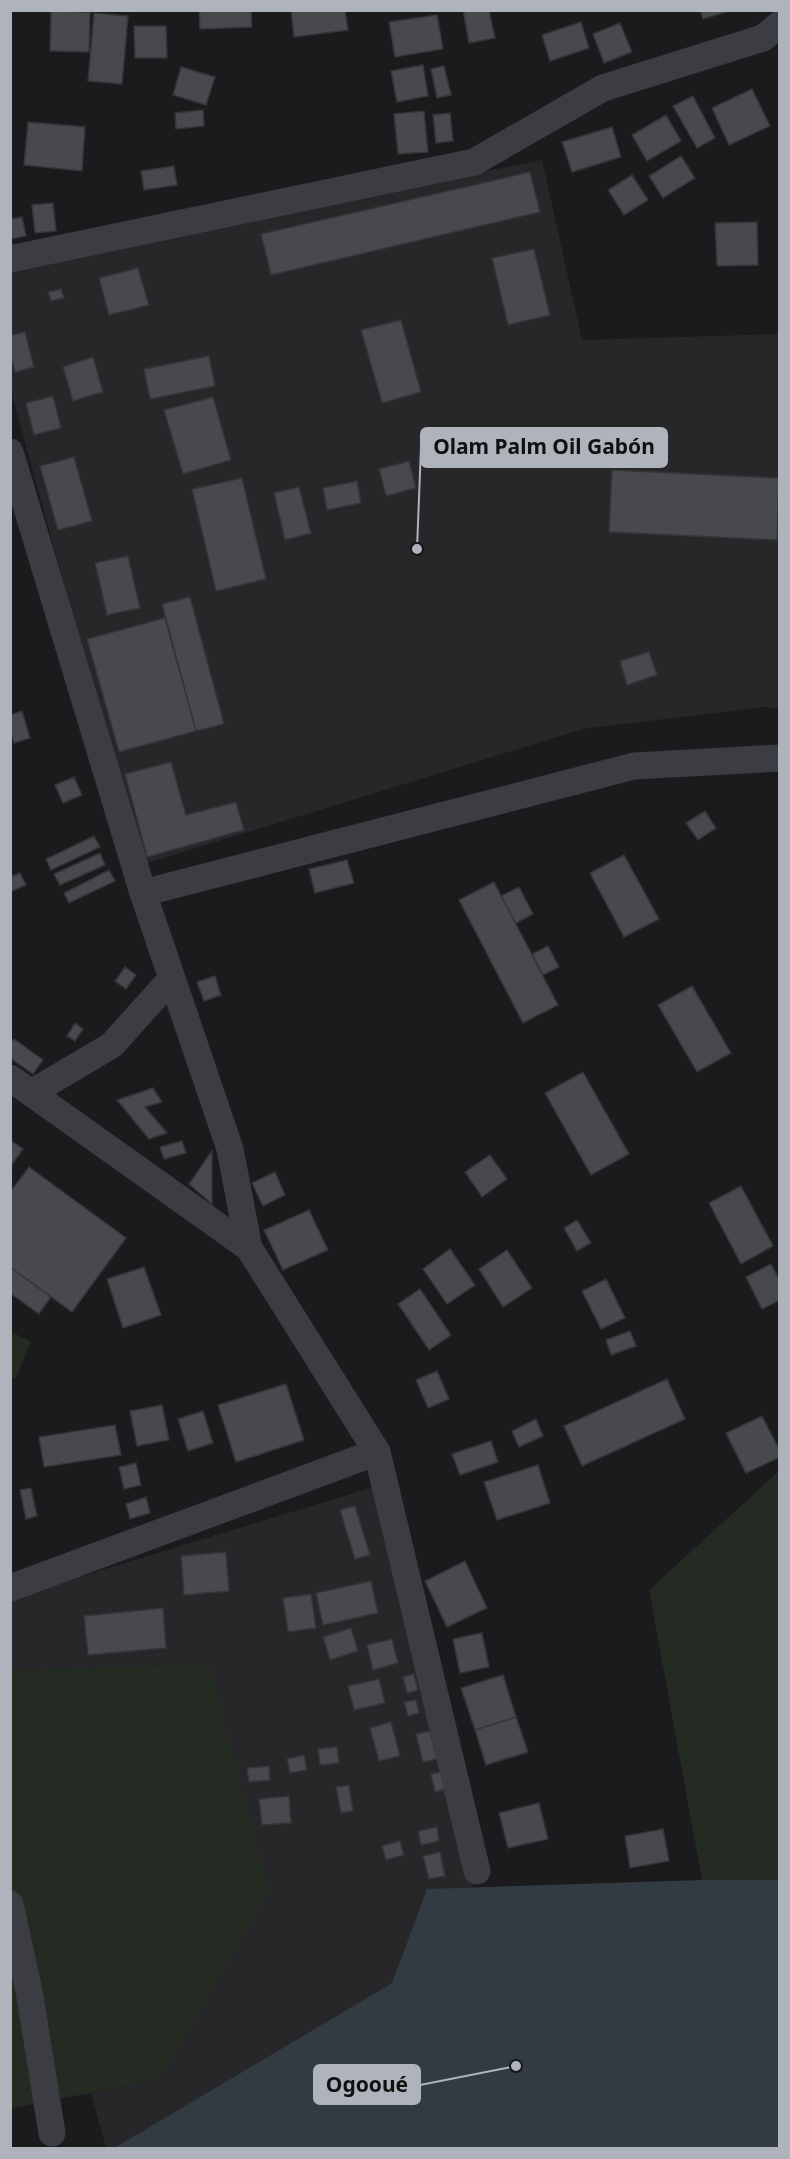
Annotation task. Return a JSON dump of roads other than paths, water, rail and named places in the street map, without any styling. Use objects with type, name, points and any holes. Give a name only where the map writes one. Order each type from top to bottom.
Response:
[{"type":"street","points":[[10,259],[474,162],[603,88],[763,38],[780,24]]},
{"type":"street","points":[[10,452],[143,893],[230,1149],[249,1248],[377,1452],[477,1872]]},
{"type":"street","points":[[143,893],[633,766],[780,758]]},
{"type":"street","points":[[21,1086],[112,1045],[172,978]]},
{"type":"street","points":[[21,1086],[249,1248]]},
{"type":"street","points":[[10,1588],[377,1452]]},
{"type":"street","points":[[10,1904],[29,1991],[52,2133]]},
{"type":"place","name":"Olam Palm Oil Gabón","points":[[417,549]]},
{"type":"place","name":"Ogooué","points":[[516,2066]]}]
